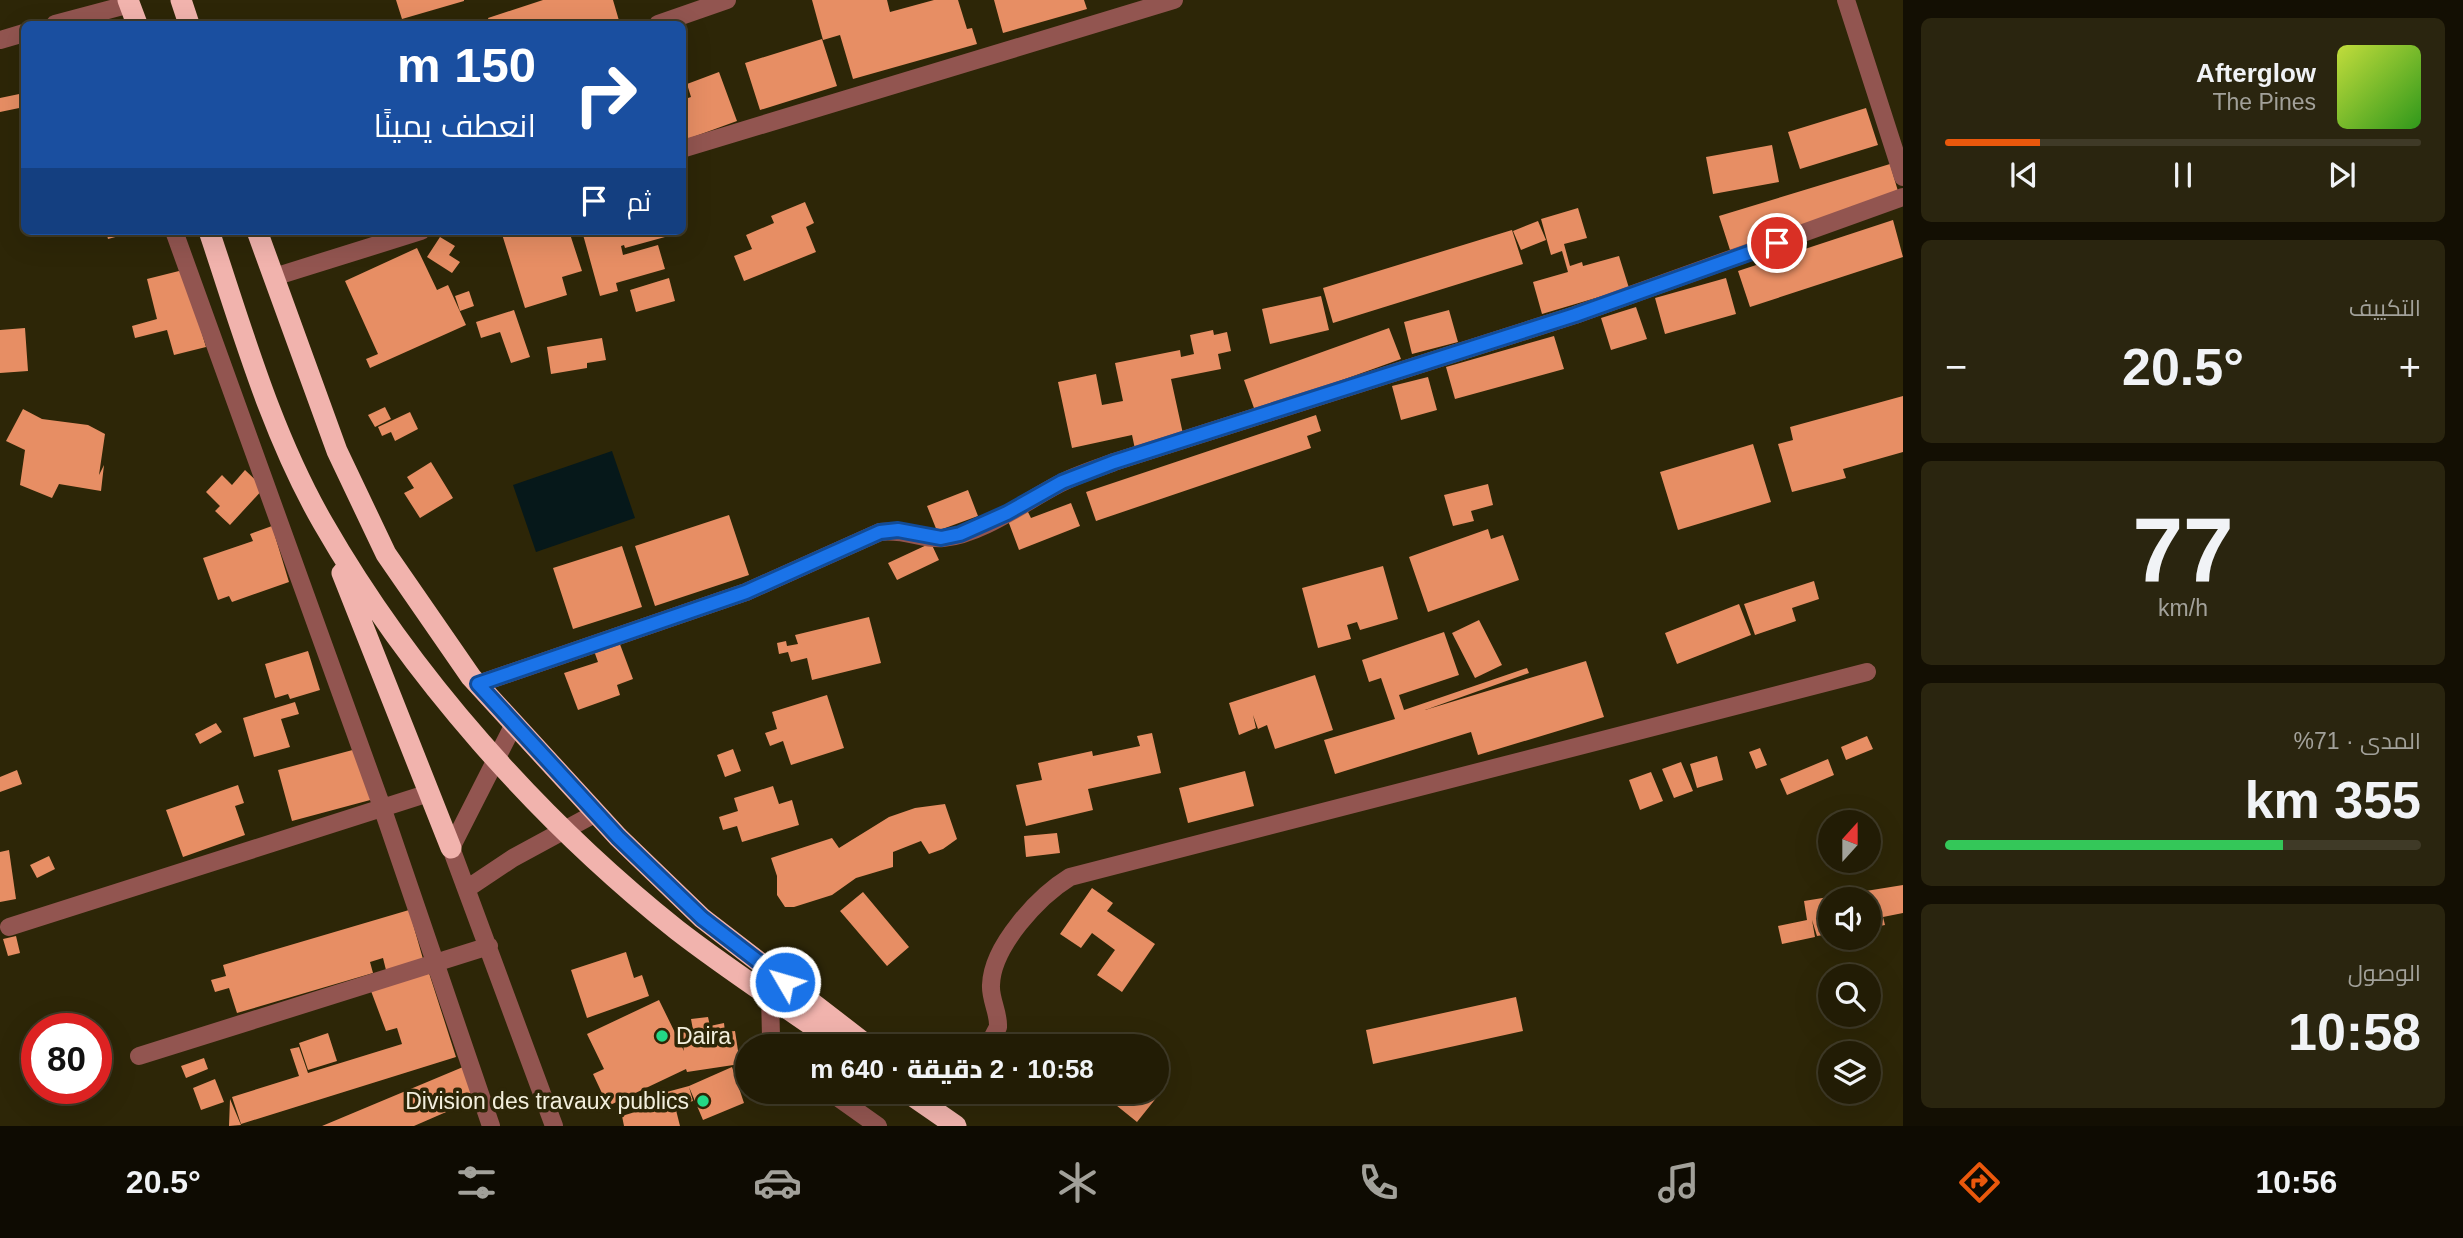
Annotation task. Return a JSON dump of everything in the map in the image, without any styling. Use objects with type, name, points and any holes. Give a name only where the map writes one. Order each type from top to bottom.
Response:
[{"type":"highway","points":[[181,0],[188,21]]},
{"type":"highway","points":[[129,2],[136,21]]},
{"type":"highway","points":[[210,235],[247,345],[292,461],[323,523],[385,624],[498,758],[622,885],[679,931],[825,1034]]},
{"type":"highway","points":[[258,235],[337,451],[386,554],[478,684],[513,726],[596,813],[702,918],[852,1034]]},
{"type":"highway","points":[[323,523],[451,848]]},
{"type":"highway","points":[[924,1104],[956,1126]]},
{"type":"highway","points":[[942,1104],[970,1126]]},
{"type":"street","points":[[667,21],[727,0]]},
{"type":"street","points":[[686,148],[1174,0]]},
{"type":"street","points":[[1846,0],[1903,177]]},
{"type":"street","points":[[66,21],[129,2]]},
{"type":"street","points":[[0,40],[21,34]]},
{"type":"street","points":[[478,684],[746,592],[880,532],[898,530],[941,538],[960,534],[1007,513],[1062,482],[1114,462],[1575,315],[1903,197]]},
{"type":"street","points":[[175,235],[382,807],[491,1126]]},
{"type":"street","points":[[274,277],[408,235]]},
{"type":"street","points":[[994,1034],[998,1027],[990,986],[1005,945],[1033,906],[1070,877],[1867,672]]},
{"type":"street","points":[[513,726],[451,848],[554,1126]]},
{"type":"street","points":[[9,927],[429,793]]},
{"type":"street","points":[[468,888],[513,858],[596,813]]},
{"type":"street","points":[[139,1056],[489,946]]},
{"type":"street","points":[[770,996],[771,1034]]},
{"type":"street","points":[[847,1104],[878,1126]]},
{"type":"shaded area","points":[[612,451],[635,518],[536,552],[513,485]]},
{"type":"building","points":[[396,0],[464,0],[464,1],[402,19]]},
{"type":"building","points":[[543,0],[613,0],[619,21],[489,21],[488,18]]},
{"type":"building","points":[[812,0],[887,0],[890,12],[934,0],[958,0],[967,29],[972,28],[977,44],[853,79],[840,35],[823,40]]},
{"type":"building","points":[[994,0],[1084,0],[1087,9],[1003,33]]},
{"type":"building","points":[[822,39],[837,86],[760,110],[745,63]]},
{"type":"building","points":[[719,72],[737,121],[686,140],[686,99],[691,97],[687,84]]},
{"type":"building","points":[[21,94],[21,108],[0,112],[0,98]]},
{"type":"building","points":[[1866,108],[1878,145],[1800,169],[1788,132]]},
{"type":"building","points":[[1772,145],[1779,182],[1713,194],[1706,157]]},
{"type":"building","points":[[1890,164],[1900,198],[1730,250],[1719,216]]},
{"type":"building","points":[[805,202],[814,223],[806,227],[816,252],[744,281],[734,256],[752,249],[746,235],[774,223],[771,216]]},
{"type":"building","points":[[1578,208],[1587,238],[1564,244],[1570,266],[1582,262],[1583,266],[1619,256],[1629,288],[1542,314],[1533,282],[1568,272],[1562,251],[1551,255],[1541,219]]},
{"type":"building","points":[[1893,220],[1903,257],[1750,307],[1738,271]]},
{"type":"building","points":[[1538,221],[1546,240],[1521,250],[1513,231]]},
{"type":"building","points":[[1512,230],[1523,264],[1333,323],[1323,288]]},
{"type":"building","points":[[107,235],[123,235],[108,239]]},
{"type":"building","points":[[502,235],[570,235],[582,271],[562,277],[567,295],[525,308]]},
{"type":"building","points":[[583,235],[664,235],[665,237],[625,248],[624,245],[621,246],[623,255],[658,245],[665,269],[616,283],[618,291],[600,296]]},
{"type":"building","points":[[440,237],[455,246],[449,255],[460,262],[452,273],[427,257]]},
{"type":"building","points":[[417,248],[437,290],[448,285],[466,325],[370,368],[366,359],[378,354],[345,281]]},
{"type":"building","points":[[183,270],[206,347],[174,355],[167,330],[135,338],[132,326],[157,319],[147,279]]},
{"type":"building","points":[[669,278],[675,301],[636,312],[630,290]]},
{"type":"building","points":[[1726,278],[1736,314],[1665,334],[1655,298]]},
{"type":"building","points":[[469,291],[474,306],[460,311],[455,296]]},
{"type":"building","points":[[1321,296],[1329,330],[1270,344],[1262,309]]},
{"type":"building","points":[[1636,307],[1647,339],[1611,350],[1601,318]]},
{"type":"building","points":[[514,310],[530,357],[511,363],[500,332],[481,338],[476,322]]},
{"type":"building","points":[[1449,310],[1458,342],[1412,354],[1404,322]]},
{"type":"building","points":[[25,328],[28,371],[0,373],[0,330]]},
{"type":"building","points":[[1389,328],[1401,359],[1255,411],[1244,380]]},
{"type":"building","points":[[1213,330],[1214,335],[1227,332],[1231,351],[1218,354],[1221,369],[1171,379],[1183,434],[1135,449],[1132,435],[1072,448],[1058,382],[1096,374],[1102,405],[1123,401],[1115,363],[1180,350],[1181,357],[1194,354],[1190,335]]},
{"type":"building","points":[[1554,336],[1564,369],[1455,399],[1446,367]]},
{"type":"building","points":[[602,338],[606,360],[587,363],[587,368],[551,374],[547,347]]},
{"type":"building","points":[[1428,377],[1437,410],[1401,420],[1392,386]]},
{"type":"building","points":[[1903,396],[1903,452],[1843,469],[1846,478],[1792,492],[1778,444],[1793,440],[1790,427]]},
{"type":"building","points":[[385,407],[391,419],[375,427],[368,415]]},
{"type":"building","points":[[23,409],[42,419],[88,425],[105,434],[99,475],[104,465],[101,491],[59,484],[52,498],[20,485],[25,450],[6,441]]},
{"type":"building","points":[[410,412],[418,429],[395,441],[391,432],[382,436],[378,427]]},
{"type":"building","points":[[1316,415],[1321,431],[1307,436],[1311,448],[1096,521],[1086,492]]},
{"type":"building","points":[[1753,444],[1771,502],[1678,530],[1660,472]]},
{"type":"building","points":[[431,462],[453,498],[420,518],[404,493],[414,488],[407,477]]},
{"type":"building","points":[[245,470],[264,488],[230,525],[215,511],[220,506],[206,492],[222,475],[232,485]]},
{"type":"building","points":[[1488,484],[1493,505],[1471,511],[1474,521],[1453,526],[1444,495]]},
{"type":"building","points":[[968,490],[978,516],[937,531],[927,506]]},
{"type":"building","points":[[1071,503],[1080,526],[1019,550],[1007,518],[1027,510],[1031,518]]},
{"type":"building","points":[[729,515],[749,575],[655,606],[635,546]]},
{"type":"building","points":[[272,526],[289,582],[232,602],[229,596],[218,600],[203,558],[253,541],[250,534]]},
{"type":"building","points":[[1488,529],[1491,539],[1503,535],[1519,580],[1428,612],[1409,557]]},
{"type":"building","points":[[931,543],[939,560],[897,580],[888,563]]},
{"type":"building","points":[[622,546],[642,607],[573,629],[553,568]]},
{"type":"building","points":[[1383,566],[1398,619],[1360,630],[1357,622],[1347,625],[1351,639],[1318,648],[1302,588]]},
{"type":"building","points":[[1814,581],[1819,599],[1792,608],[1796,621],[1755,635],[1744,604]]},
{"type":"building","points":[[1739,604],[1751,635],[1677,664],[1665,633]]},
{"type":"building","points":[[869,617],[881,663],[812,680],[807,658],[791,662],[788,652],[779,654],[777,643],[786,641],[787,646],[798,644],[795,635]]},
{"type":"building","points":[[1479,620],[1502,665],[1475,678],[1452,633]]},
{"type":"building","points":[[1444,632],[1459,675],[1399,695],[1404,710],[1527,668],[1529,673],[1425,710],[1586,661],[1604,717],[1478,755],[1471,732],[1335,774],[1324,740],[1395,719],[1381,678],[1369,682],[1362,660]]},
{"type":"building","points":[[618,639],[633,679],[617,685],[620,695],[578,710],[564,673],[598,662],[593,648]]},
{"type":"building","points":[[308,651],[320,690],[290,699],[288,694],[275,698],[265,664]]},
{"type":"building","points":[[1315,675],[1333,730],[1275,749],[1267,725],[1258,729],[1253,715],[1256,728],[1239,735],[1229,703]]},
{"type":"building","points":[[827,695],[844,748],[791,765],[783,741],[770,746],[765,733],[777,729],[772,712]]},
{"type":"building","points":[[295,702],[299,714],[281,719],[290,747],[254,757],[243,718]]},
{"type":"building","points":[[216,723],[222,732],[200,744],[195,734]]},
{"type":"building","points":[[1152,733],[1161,773],[1088,789],[1093,810],[1026,826],[1016,785],[1042,780],[1038,763],[1092,751],[1093,756],[1140,746],[1137,736]]},
{"type":"building","points":[[1867,736],[1873,749],[1846,760],[1841,747]]},
{"type":"building","points":[[360,748],[374,799],[292,821],[278,770]]},
{"type":"building","points":[[1760,748],[1767,765],[1756,769],[1749,752]]},
{"type":"building","points":[[733,749],[741,771],[725,777],[717,755]]},
{"type":"building","points":[[1717,756],[1723,780],[1697,788],[1690,764]]},
{"type":"building","points":[[1828,759],[1834,775],[1787,795],[1780,779]]},
{"type":"building","points":[[1681,762],[1693,791],[1674,798],[1662,769]]},
{"type":"building","points":[[17,770],[22,784],[0,792],[0,777]]},
{"type":"building","points":[[1245,771],[1254,806],[1188,823],[1179,788]]},
{"type":"building","points":[[1651,772],[1663,801],[1640,810],[1629,780]]},
{"type":"building","points":[[238,785],[244,803],[235,806],[245,835],[183,857],[166,810]]},
{"type":"building","points":[[773,786],[779,804],[792,800],[799,825],[742,842],[737,826],[723,830],[719,817],[738,811],[734,798]]},
{"type":"building","points":[[945,804],[957,839],[943,849],[929,854],[921,841],[893,852],[893,867],[856,878],[832,895],[794,907],[785,907],[777,895],[777,876],[771,858],[832,838],[839,848],[889,817],[915,808]]},
{"type":"building","points":[[1057,833],[1060,853],[1026,857],[1024,836]]},
{"type":"building","points":[[9,850],[16,899],[0,902],[0,852]]},
{"type":"building","points":[[49,856],[55,869],[37,878],[30,865]]},
{"type":"building","points":[[1903,885],[1903,913],[1883,917],[1885,925],[1881,926],[1881,889]]},
{"type":"building","points":[[1092,888],[1113,903],[1107,911],[1155,944],[1122,992],[1097,975],[1115,950],[1092,933],[1081,948],[1060,934]]},
{"type":"building","points":[[863,892],[909,947],[887,966],[840,911]]},
{"type":"building","points":[[1818,899],[1818,936],[1812,920],[1815,937],[1782,944],[1778,926],[1807,920],[1804,901]]},
{"type":"building","points":[[409,910],[423,959],[386,970],[383,958],[370,962],[373,973],[237,1013],[229,988],[215,992],[211,980],[226,976],[223,965]]},
{"type":"building","points":[[16,936],[20,953],[8,956],[3,939]]},
{"type":"building","points":[[626,952],[634,978],[642,975],[649,996],[587,1018],[571,970]]},
{"type":"building","points":[[429,973],[456,1057],[241,1124],[232,1097],[299,1076],[290,1049],[299,1047],[308,1073],[402,1044],[397,1028],[386,1031],[371,991]]},
{"type":"building","points":[[1516,997],[1523,1031],[1373,1064],[1366,1030]]},
{"type":"building","points":[[659,1000],[684,1051],[681,1031],[693,1030],[691,1019],[708,1017],[710,1026],[724,1023],[725,1032],[735,1031],[735,1065],[687,1072],[686,1069],[608,1106],[593,1074],[604,1069],[587,1034]]},
{"type":"building","points":[[328,1033],[337,1061],[308,1070],[299,1043]]},
{"type":"building","points":[[204,1058],[208,1069],[186,1078],[181,1066]]},
{"type":"building","points":[[463,1067],[476,1099],[414,1126],[322,1126]]},
{"type":"building","points":[[732,1067],[735,1076],[735,1104],[742,1104],[703,1120],[689,1087],[693,1101],[675,1106],[680,1126],[624,1126],[622,1116],[651,1107],[648,1097],[689,1086]]},
{"type":"building","points":[[215,1079],[224,1102],[201,1110],[193,1088]]},
{"type":"building","points":[[230,1099],[241,1125],[229,1126]]},
{"type":"building","points":[[1115,1104],[1151,1104],[1137,1122]]},
{"type":"place","name":"Daira","points":[[662,1036]]},
{"type":"place","name":"Division des travaux publics","points":[[703,1101]]},
{"type":"route","points":[[785,982],[702,918],[618,837],[513,726],[478,684],[746,592],[880,532],[898,530],[941,538],[960,534],[1007,513],[1062,482],[1114,462],[1575,315],[1777,243]]}]
